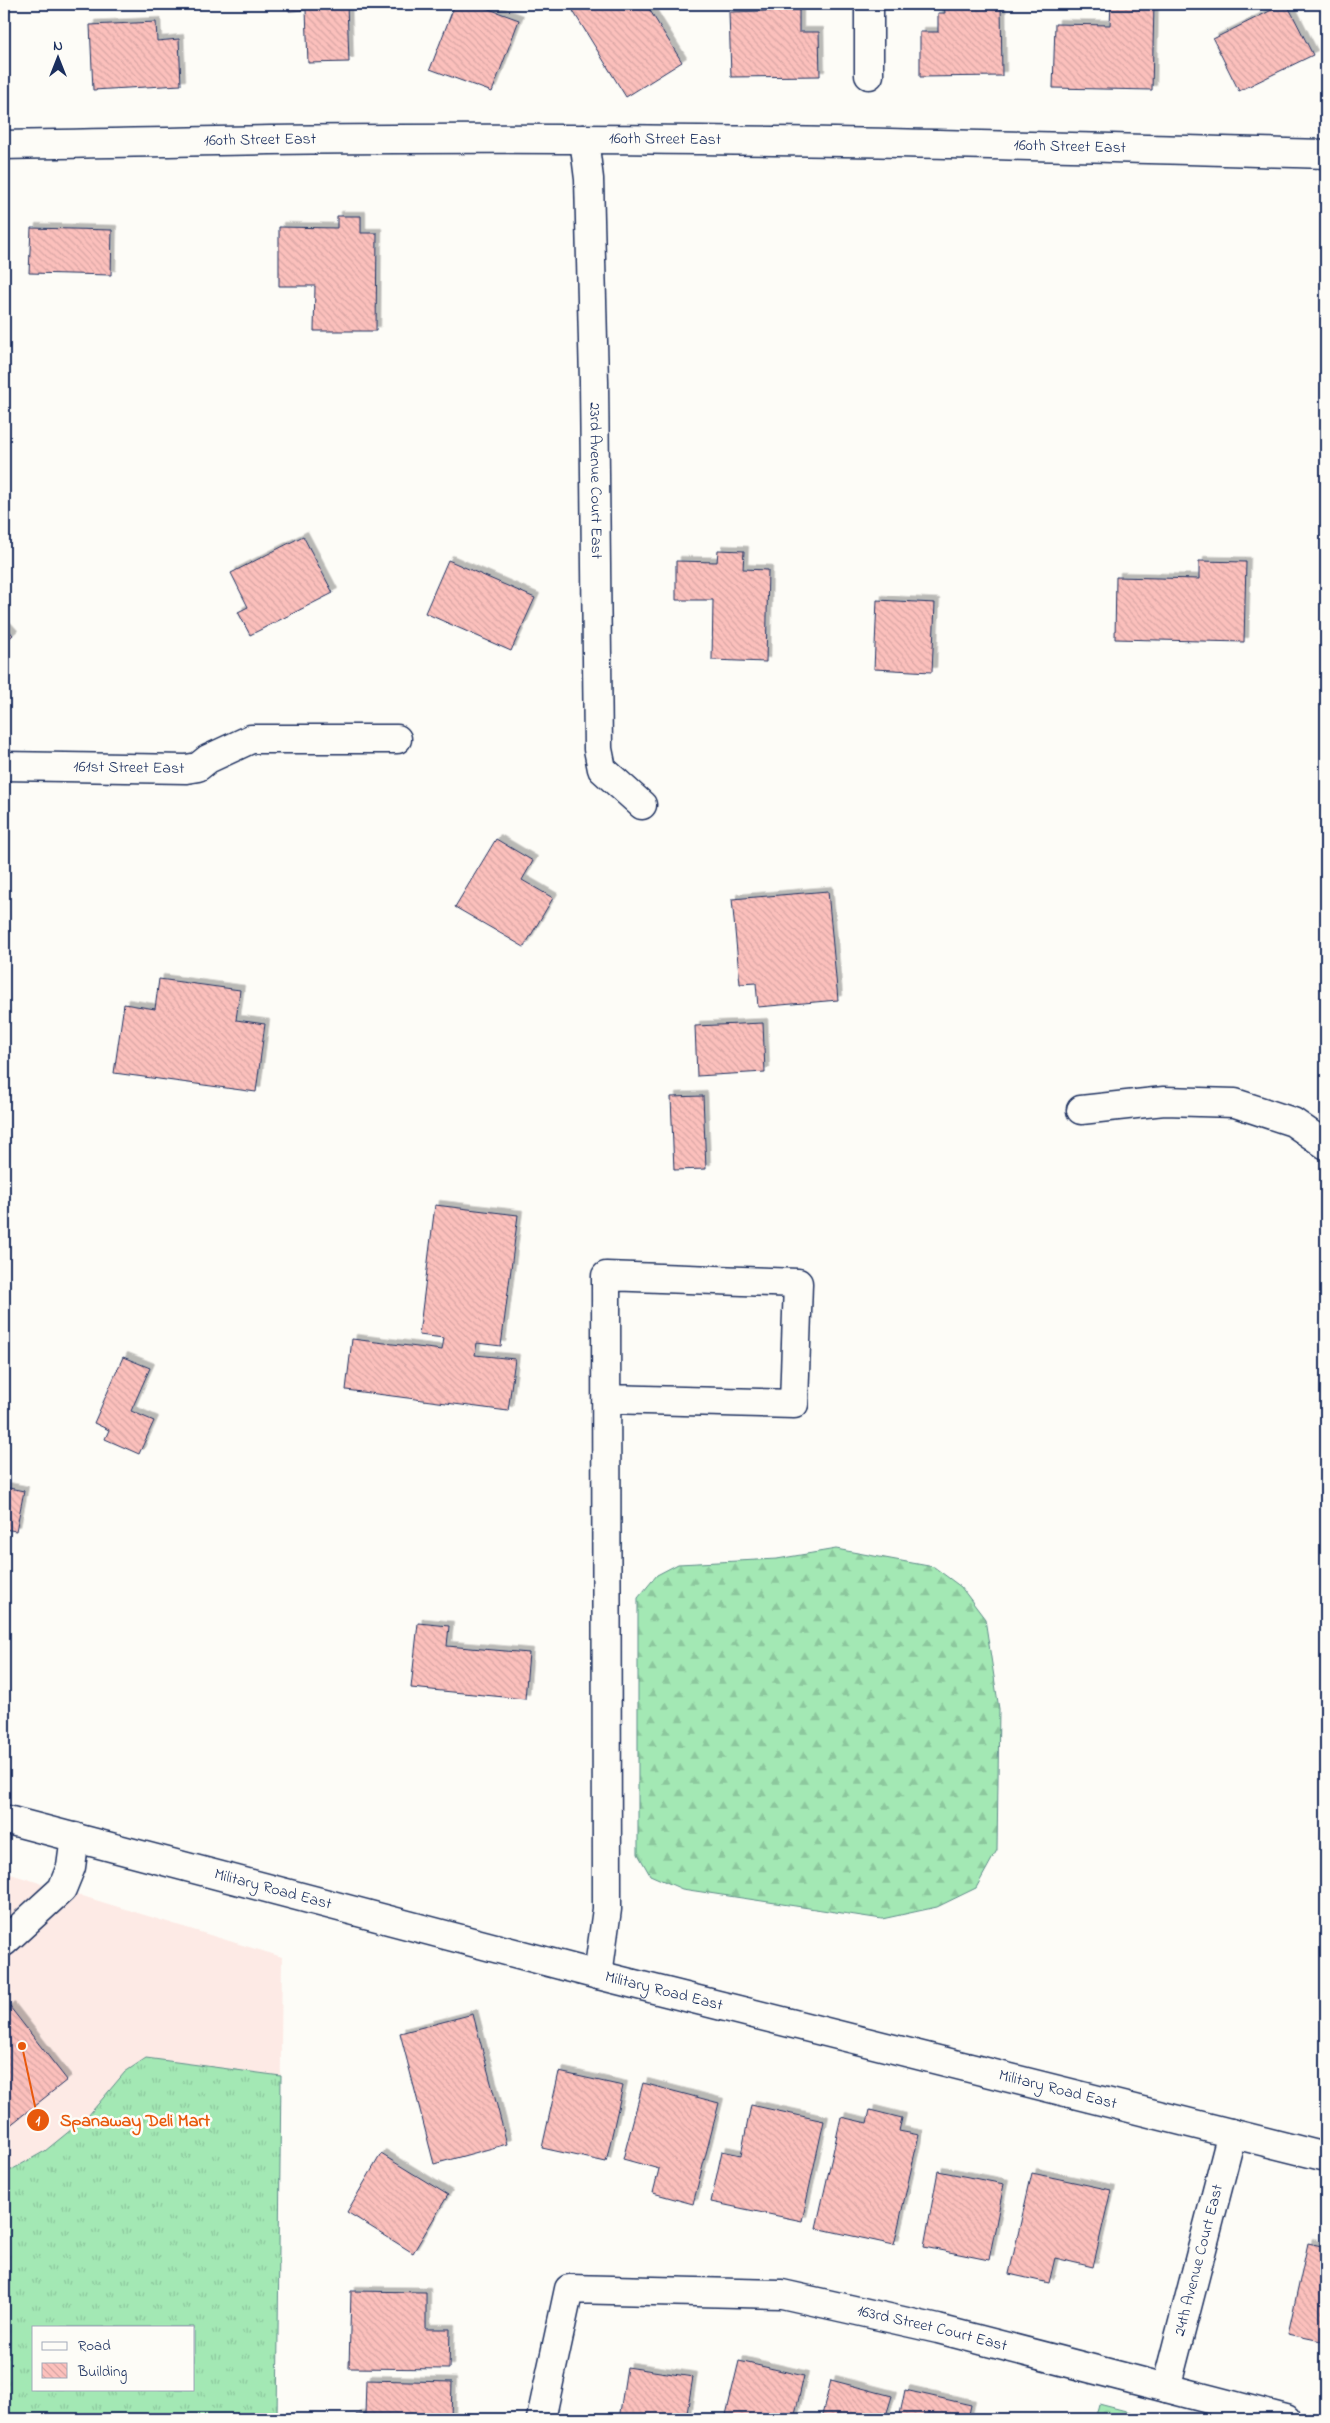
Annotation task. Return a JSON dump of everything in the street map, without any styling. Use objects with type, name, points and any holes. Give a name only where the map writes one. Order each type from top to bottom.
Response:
[{"type":"street","points":[[869,4],[869,75]]},
{"type":"street","name":"160th Street East","points":[[4,145],[394,138],[584,139],[967,144],[1326,154]]},
{"type":"street","name":"23rd Avenue Court East","points":[[584,139],[589,178],[594,382],[598,749],[602,769],[642,805]]},
{"type":"street","name":"161st Street East","points":[[4,766],[186,769],[198,767],[208,759],[251,739],[397,739]]},
{"type":"street","points":[[1081,1110],[1164,1101],[1235,1103],[1293,1122],[1326,1145]]},
{"type":"street","points":[[598,1975],[607,1909],[606,1276],[798,1283],[794,1404],[607,1399]]},
{"type":"street","name":"Military Road East","points":[[4,1819],[598,1975],[1326,2157]]},
{"type":"street","points":[[4,1942],[62,1890],[71,1867],[75,1837]]},
{"type":"street","name":"24th Avenue Court East","points":[[1166,2388],[1232,2133]]},
{"type":"street","name":"163rd Street Court East","points":[[541,2419],[570,2289],[782,2294],[938,2329],[1286,2419]]},
{"type":"shaded area","points":[[4,1872],[282,1957],[277,2419],[4,2419]]},
{"type":"green space","points":[[836,1549],[934,1567],[961,1587],[985,1619],[999,1709],[997,1850],[976,1888],[937,1907],[882,1919],[682,1889],[650,1875],[638,1854],[638,1598],[657,1575],[678,1564],[777,1559]]},
{"type":"green space","points":[[146,2058],[281,2076],[277,2419],[4,2419],[4,2174],[45,2151],[88,2116],[125,2072]]},
{"type":"green space","points":[[1099,2404],[1157,2419],[1095,2419]]},
{"type":"building","points":[[289,4],[347,4],[349,62],[308,63],[306,10],[289,11]]},
{"type":"building","points":[[455,4],[475,4],[519,20],[492,92],[430,69]]},
{"type":"building","points":[[584,4],[646,4],[682,62],[626,97],[573,11]]},
{"type":"building","points":[[944,4],[1001,4],[1002,76],[920,77],[920,32],[938,32],[938,13],[945,13]]},
{"type":"building","points":[[1111,4],[1154,4],[1152,90],[1053,88],[1055,24],[1110,25]]},
{"type":"building","points":[[1287,4],[1313,55],[1239,91],[1213,39]]},
{"type":"building","points":[[799,10],[799,32],[819,32],[820,76],[731,77],[729,12]]},
{"type":"building","points":[[156,22],[157,41],[179,39],[181,85],[93,90],[90,25]]},
{"type":"building","points":[[337,216],[361,216],[361,233],[377,233],[376,331],[314,331],[315,286],[279,286],[279,227],[337,228]]},
{"type":"building","points":[[31,228],[112,230],[111,275],[29,273]]},
{"type":"building","points":[[303,536],[333,593],[250,635],[238,612],[248,607],[231,573]]},
{"type":"building","points":[[718,550],[744,551],[743,569],[768,570],[766,662],[712,660],[713,600],[676,600],[676,561],[717,562]]},
{"type":"building","points":[[448,560],[535,598],[511,651],[425,613]]},
{"type":"building","points":[[1199,561],[1246,562],[1244,642],[1115,639],[1116,577],[1199,579]]},
{"type":"building","points":[[877,600],[935,603],[932,672],[874,669]]},
{"type":"building","points":[[4,625],[13,635],[4,643]]},
{"type":"building","points":[[496,839],[533,861],[522,880],[553,898],[524,947],[455,907]]},
{"type":"building","points":[[828,891],[838,1000],[758,1007],[756,983],[740,984],[732,899]]},
{"type":"building","points":[[159,979],[240,990],[236,1020],[265,1024],[256,1092],[114,1073],[124,1004],[155,1009]]},
{"type":"building","points":[[763,1023],[765,1072],[697,1076],[695,1026]]},
{"type":"building","points":[[703,1096],[706,1169],[674,1170],[671,1097]]},
{"type":"building","points":[[435,1205],[518,1215],[501,1346],[477,1343],[475,1355],[515,1359],[508,1411],[346,1390],[352,1339],[442,1350],[444,1338],[419,1335]]},
{"type":"building","points":[[123,1357],[150,1368],[131,1411],[154,1421],[139,1454],[105,1439],[109,1430],[94,1423]]},
{"type":"building","points":[[4,1487],[24,1491],[16,1531],[4,1529]]},
{"type":"building","points":[[418,1623],[449,1626],[447,1646],[529,1653],[525,1699],[411,1688]]},
{"type":"building","points":[[10,2007],[67,2080],[4,2130],[4,2012]]},
{"type":"building","points":[[473,2014],[507,2144],[434,2164],[400,2033]]},
{"type":"building","points":[[559,2072],[623,2086],[606,2162],[542,2148]]},
{"type":"building","points":[[643,2083],[719,2103],[693,2204],[653,2193],[659,2169],[623,2159]]},
{"type":"building","points":[[751,2105],[824,2121],[802,2221],[711,2202],[722,2151],[741,2155]]},
{"type":"building","points":[[870,2110],[902,2118],[899,2131],[919,2135],[894,2245],[816,2228],[841,2117],[867,2123]]},
{"type":"building","points":[[381,2154],[448,2195],[413,2253],[347,2212]]},
{"type":"building","points":[[938,2171],[1004,2184],[989,2260],[924,2247]]},
{"type":"building","points":[[1032,2173],[1111,2190],[1093,2267],[1055,2258],[1049,2283],[1009,2274]]},
{"type":"building","points":[[1308,2243],[1326,2247],[1326,2342],[1288,2334]]},
{"type":"building","points":[[351,2291],[426,2292],[426,2329],[450,2329],[449,2369],[349,2368]]},
{"type":"building","points":[[739,2361],[804,2376],[794,2419],[725,2419]]},
{"type":"building","points":[[627,2367],[693,2377],[686,2419],[619,2419]]},
{"type":"building","points":[[366,2380],[452,2382],[451,2419],[356,2419],[356,2415],[365,2415]]},
{"type":"building","points":[[831,2380],[892,2396],[885,2419],[821,2419]]},
{"type":"building","points":[[905,2390],[971,2405],[968,2419],[899,2419]]},
{"type":"place","name":"Spanaway Deli Mart","points":[[22,2046]]}]
